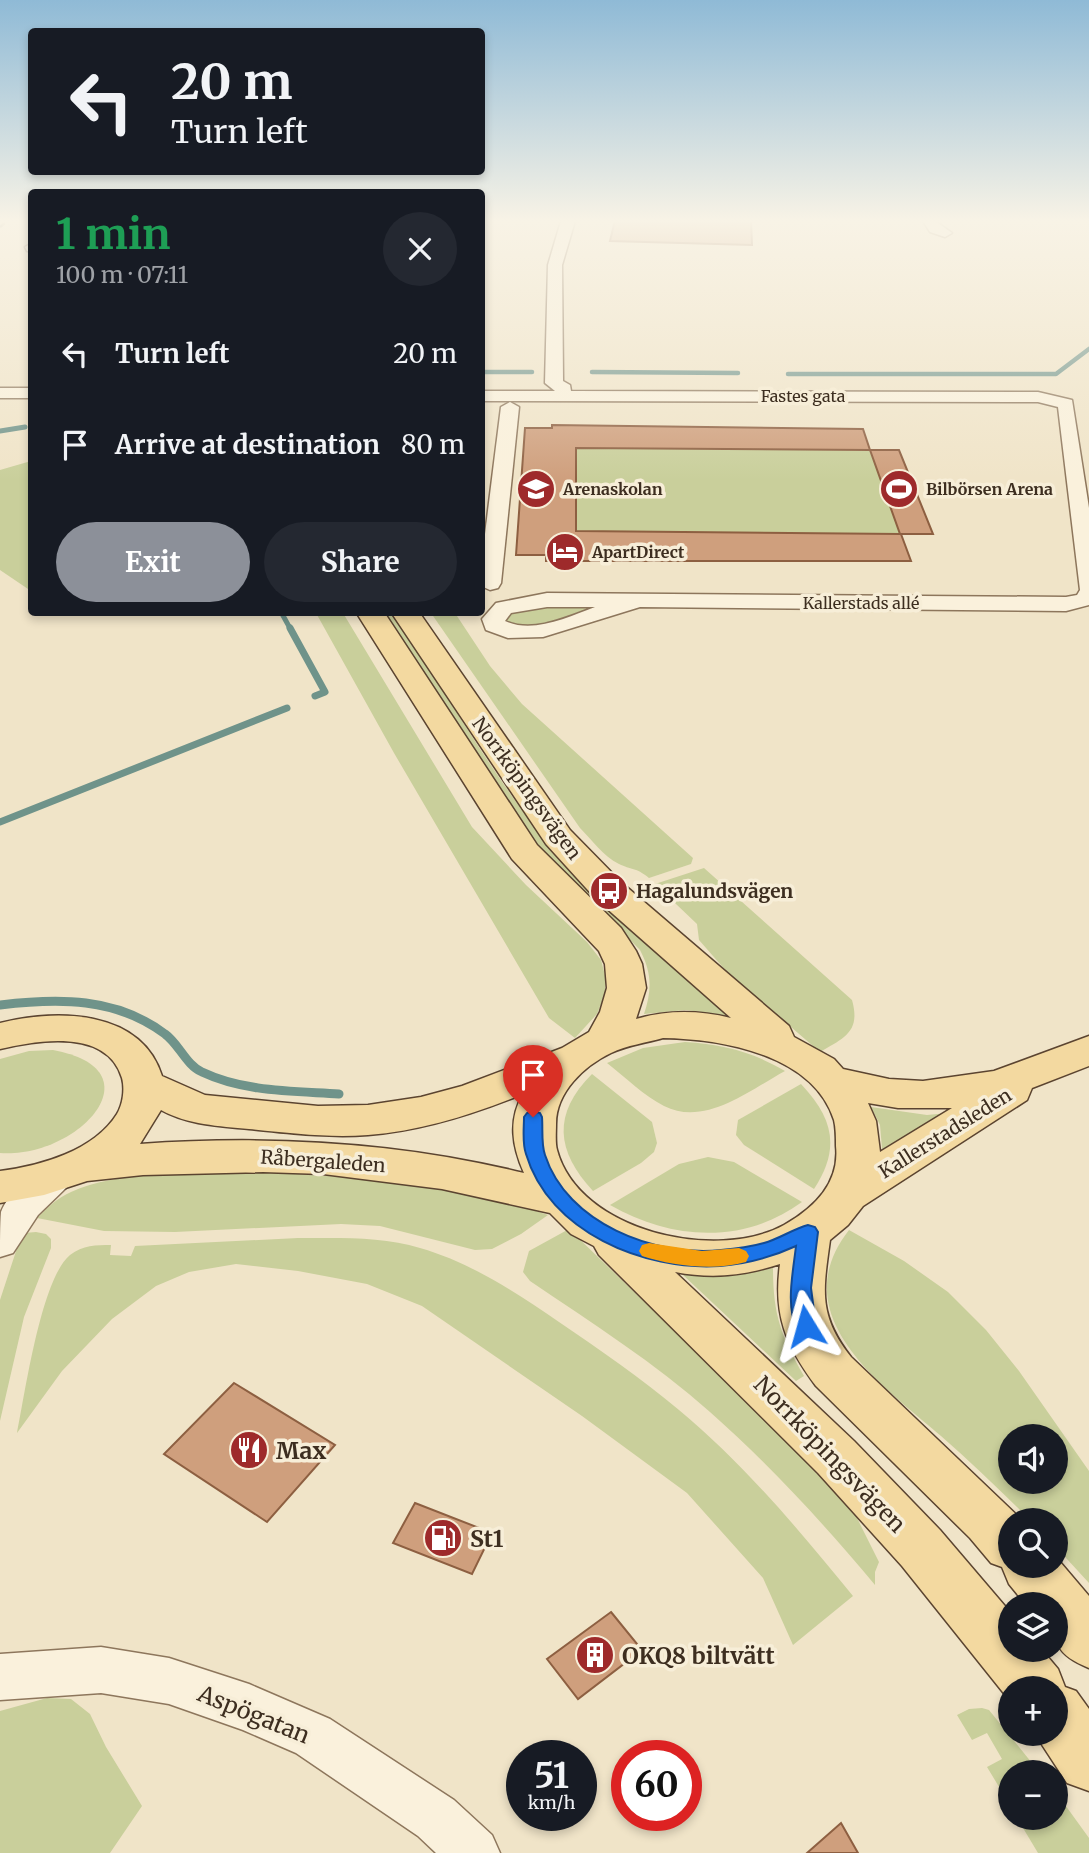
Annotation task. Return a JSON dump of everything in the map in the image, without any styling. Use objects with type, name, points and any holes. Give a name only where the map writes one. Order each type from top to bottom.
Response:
[{"type":"main road","name":"Norrköpingsvägen","points":[[373,616],[524,852],[618,949],[626,970],[628,994],[622,1011],[589,1048],[554,1075],[541,1095],[532,1129],[538,1165],[560,1199]]},
{"type":"main road","name":"Norrköpingsvägen","points":[[408,616],[558,837],[585,867],[673,948],[797,1054]]},
{"type":"main road","name":"Råbergaleden","points":[[144,1084],[185,1105],[205,1110],[318,1121],[368,1120],[421,1112],[475,1097],[642,1028],[702,1025],[762,1037],[797,1054]]},
{"type":"main road","points":[[5,1033],[67,1027],[103,1035],[124,1047],[138,1064],[144,1084],[138,1113],[129,1127],[102,1154],[68,1172]]},
{"type":"main road","name":"Kallerstadsleden","points":[[830,1080],[895,1094],[923,1096],[983,1089],[1042,1071],[1089,1050]]},
{"type":"main road","points":[[560,1199],[580,1218],[607,1235],[652,1252],[710,1258],[767,1250],[808,1232],[831,1214],[847,1194],[855,1178],[860,1144],[851,1111],[830,1080],[797,1054]]},
{"type":"main road","name":"Kallerstadsleden","points":[[847,1194],[1042,1071]]},
{"type":"main road","name":"Råbergaleden","points":[[0,1187],[28,1184],[68,1172],[194,1154],[352,1161],[490,1180],[560,1199]]},
{"type":"main road","points":[[808,1232],[801,1297],[806,1326],[816,1347],[846,1386],[998,1531]]},
{"type":"main road","name":"Norrköpingsvägen","points":[[607,1235],[836,1457],[921,1548],[1026,1676]]},
{"type":"main road","points":[[1039,1578],[1089,1640]]},
{"type":"main road","points":[[1068,1731],[1089,1761]]},
{"type":"street","points":[[556,307],[553,323],[554,383],[564,392]]},
{"type":"street","points":[[0,393],[28,393]]},
{"type":"street","name":"Fastes gata","points":[[485,393],[1038,397],[1066,404],[1088,593]]},
{"type":"street","points":[[490,583],[510,407]]},
{"type":"street","name":"Kallerstads allé","points":[[634,603],[610,607],[537,633],[502,631],[494,625],[493,619],[504,608],[531,601],[1050,604],[1079,602],[1088,593]]},
{"type":"street","points":[[0,1243],[25,1205],[68,1172]]},
{"type":"street","name":"Aspögatan","points":[[0,1677],[102,1670],[169,1681],[249,1708],[313,1736],[436,1818],[474,1853]]},
{"type":"green space","points":[[576,448],[870,450],[900,534],[576,531]]},
{"type":"green space","points":[[28,462],[28,589],[0,570],[0,470]]},
{"type":"green space","points":[[533,605],[596,606],[537,627],[509,624],[506,620],[511,612]]},
{"type":"green space","points":[[318,616],[345,616],[472,827],[526,885],[587,942],[601,960],[606,979],[605,994],[597,1014],[575,1038],[549,1018],[394,753]]},
{"type":"green space","points":[[385,616],[395,616],[469,732],[551,848],[592,894],[730,1016],[686,1010],[644,1014],[650,982],[640,950],[530,838]]},
{"type":"green space","points":[[433,616],[457,616],[490,666],[522,704],[693,858],[691,864],[649,878],[637,870],[613,861],[580,828]]},
{"type":"green space","points":[[704,868],[852,1000],[854,1020],[843,1038],[820,1052],[727,972],[699,940],[697,924],[655,884]]},
{"type":"green space","points":[[685,1042],[737,1050],[785,1071],[727,1104],[695,1112],[664,1106],[607,1063],[643,1048]]},
{"type":"green space","points":[[53,1050],[85,1060],[101,1075],[104,1093],[96,1111],[79,1128],[56,1142],[29,1151],[0,1153],[0,1059],[29,1051]]},
{"type":"green space","points":[[592,1074],[652,1122],[657,1143],[654,1152],[641,1163],[593,1191],[572,1161],[564,1132],[570,1104]]},
{"type":"green space","points":[[801,1084],[820,1109],[830,1134],[828,1160],[814,1189],[744,1145],[736,1135],[738,1120]]},
{"type":"green space","points":[[871,1107],[927,1115],[948,1113],[883,1160],[880,1125]]},
{"type":"green space","points":[[708,1157],[734,1162],[802,1202],[756,1226],[707,1233],[657,1225],[610,1205],[679,1164]]},
{"type":"green space","points":[[246,1171],[399,1182],[474,1195],[548,1215],[521,1234],[492,1249],[475,1250],[380,1226],[341,1224],[175,1232],[104,1231],[37,1218],[66,1194],[111,1180],[157,1174]]},
{"type":"green space","points":[[569,1229],[776,1429],[856,1516],[879,1562],[875,1572],[875,1585],[796,1496],[710,1412],[645,1360],[530,1281],[523,1272],[529,1251]]},
{"type":"green space","points":[[849,1230],[904,1261],[948,1292],[986,1330],[1056,1424],[998,1424],[998,1489],[869,1372],[848,1346],[833,1320],[827,1291],[831,1261]]},
{"type":"green space","points":[[24,1233],[46,1234],[51,1239],[51,1248],[24,1317],[0,1421],[0,1300],[20,1239]]},
{"type":"green space","points":[[298,1238],[375,1240],[420,1248],[475,1270],[526,1300],[635,1375],[703,1431],[771,1499],[853,1596],[793,1645],[763,1578],[687,1493],[582,1416],[422,1306],[367,1284],[298,1271],[236,1264],[189,1272],[156,1286],[112,1319],[62,1371],[17,1433],[43,1312],[60,1268],[70,1255],[85,1247],[95,1246],[111,1245],[110,1255],[131,1256],[135,1246]]},
{"type":"green space","points":[[773,1268],[780,1325],[804,1376],[796,1381],[683,1275],[744,1274]]},
{"type":"green space","points":[[1068,1441],[1089,1471],[1089,1583],[1068,1560],[1068,1508],[1017,1508],[1003,1494],[1068,1494]]},
{"type":"green space","points":[[47,1698],[71,1699],[90,1714],[106,1747],[142,1806],[110,1853],[0,1853],[0,1711]]},
{"type":"green space","points":[[969,1709],[989,1710],[998,1721],[998,1746],[1018,1746],[1029,1760],[1000,1760],[1002,1759],[987,1733],[972,1740],[957,1715]]},
{"type":"green space","points":[[998,1761],[998,1785],[987,1767]]},
{"type":"green space","points":[[1068,1809],[1089,1838],[1089,1853],[1038,1853],[1024,1830],[1068,1830]]},
{"type":"building","name":"Bilbörsen Arena","points":[[552,425],[863,429],[870,450],[899,450],[933,534],[901,534],[911,561],[546,561],[546,555],[516,555],[525,428],[552,428]],"holes":[[[576,448],[870,450],[900,534],[576,531]]]},
{"type":"building","name":"Max","points":[[234,1383],[335,1445],[267,1522],[164,1454]]},
{"type":"building","name":"St1","points":[[415,1503],[492,1533],[472,1574],[393,1543]]},
{"type":"building","name":"OKQ8 biltvätt","points":[[611,1612],[642,1650],[578,1699],[547,1659]]},
{"type":"building","points":[[841,1823],[858,1853],[807,1853]]},
{"type":"waterway","points":[[788,374],[1056,374],[1089,349]]},
{"type":"waterway","points":[[485,372],[532,372]]},
{"type":"waterway","points":[[592,372],[738,373]]},
{"type":"waterway","points":[[0,431],[25,427]]},
{"type":"waterway","points":[[283,616],[291,630]]},
{"type":"waterway","points":[[290,628],[325,692],[315,696]]},
{"type":"waterway","points":[[0,822],[287,708]]},
{"type":"waterway","points":[[0,1005],[65,1001],[107,1007],[127,1013],[165,1034],[196,1069],[218,1079],[252,1087],[339,1094]]},
{"type":"slow traffic","points":[[649,1251],[702,1258],[739,1256]]},
{"type":"place","name":"Arenaskolan","points":[[536,489]]},
{"type":"place","name":"Bilbörsen Arena","points":[[899,489]]},
{"type":"place","name":"ApartDirect","points":[[565,552]]},
{"type":"place","name":"Hagalundsvägen","points":[[609,891]]},
{"type":"place","name":"Max","points":[[249,1450]]},
{"type":"place","name":"St1","points":[[443,1538]]},
{"type":"place","name":"OKQ8 biltvätt","points":[[595,1655]]},
{"type":"route","points":[[533,1117],[534,1153],[551,1188],[580,1218],[621,1241],[668,1255],[719,1258],[767,1250],[808,1232],[801,1288],[806,1326]]}]
